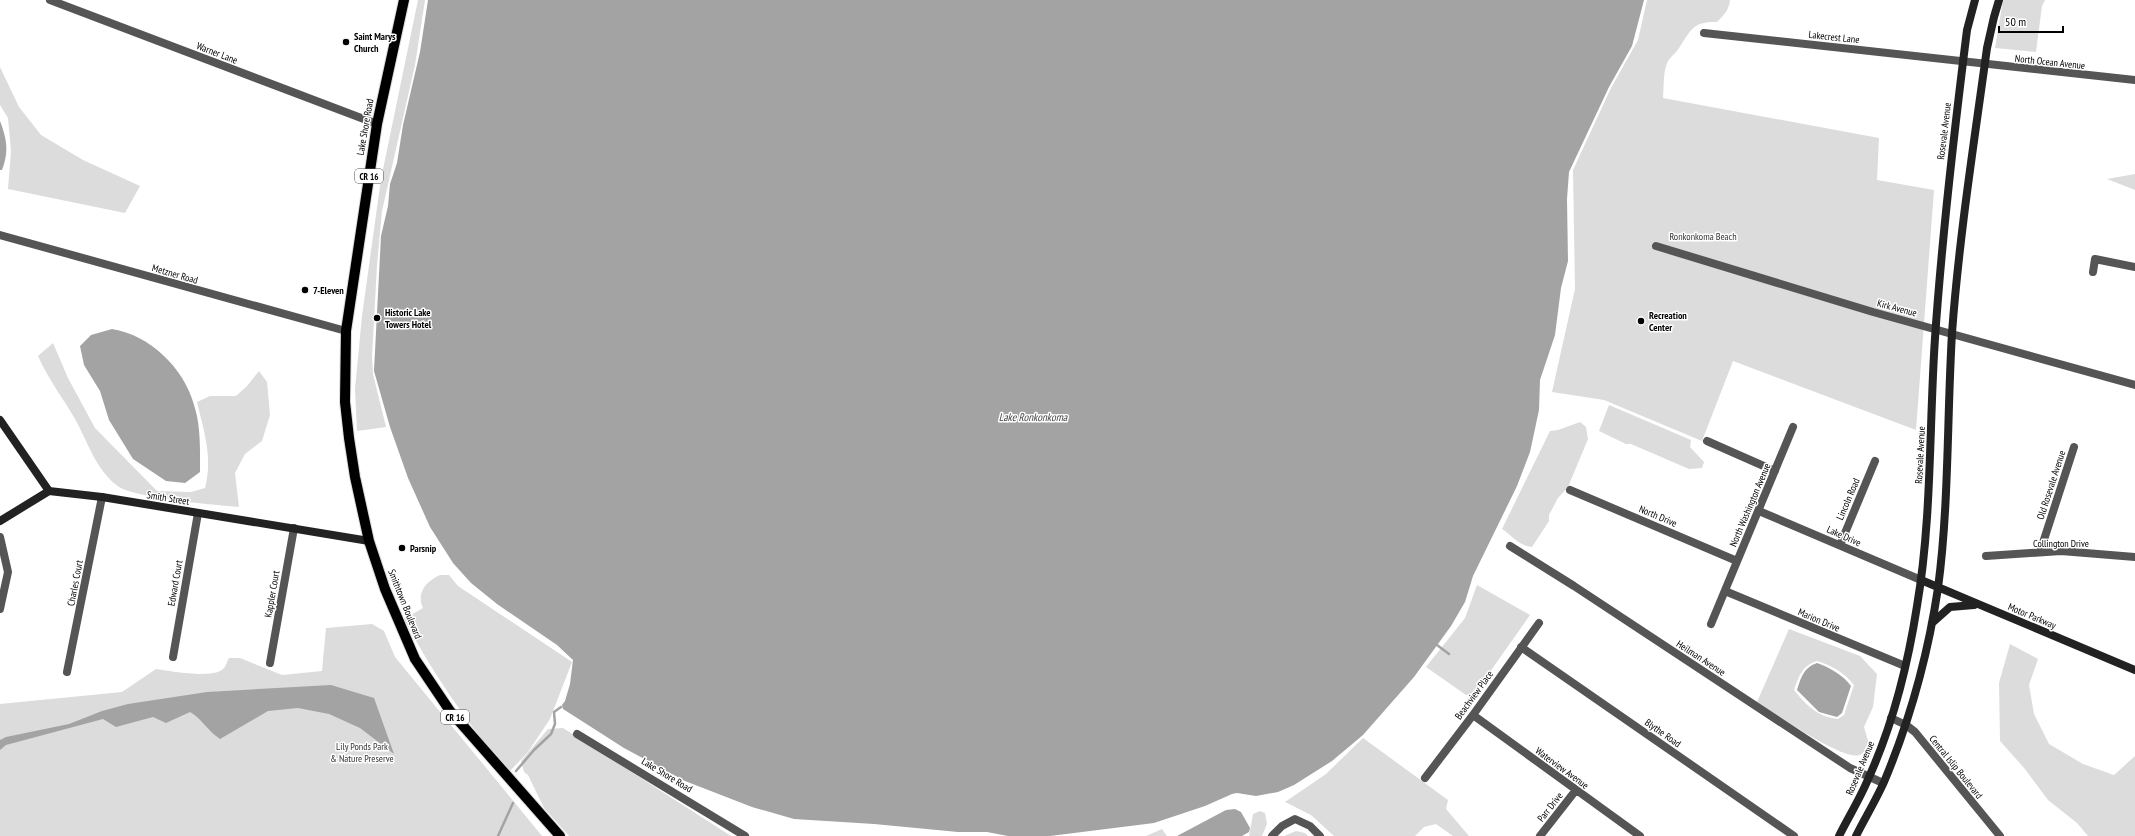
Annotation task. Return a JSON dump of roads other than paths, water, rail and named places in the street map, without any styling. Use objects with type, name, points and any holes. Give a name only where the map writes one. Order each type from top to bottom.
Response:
[{"type":"main road","name":"Lake Shore Road","points":[[346,331],[377,124],[404,0]]},
{"type":"main road","name":"Rosevale Avenue","points":[[1840,836],[1870,777],[1891,718],[1905,666],[1921,580],[1926,527],[1936,329],[1945,209],[1962,62],[1969,16],[1975,0]]},
{"type":"main road","points":[[1856,836],[1883,783],[1906,725],[1921,675],[1932,623],[1938,586],[1952,334],[1966,197],[1985,65],[1994,17],[1999,0]]},
{"type":"main road","name":"Smithtown Boulevard","points":[[346,331],[345,402],[349,438],[369,540],[385,589],[415,659],[450,711],[560,836]]},
{"type":"main road","points":[[0,420],[49,491],[0,521]]},
{"type":"main road","name":"Smith Street","points":[[49,491],[102,497],[369,540]]},
{"type":"main road","name":"Motor Parkway","points":[[1921,580],[2135,670]]},
{"type":"main road","points":[[1932,623],[1950,606],[1979,605]]},
{"type":"street","name":"Warner Lane","points":[[50,0],[377,124]]},
{"type":"street","name":"Lakecrest Lane","points":[[1704,33],[1962,62]]},
{"type":"street","name":"North Ocean Avenue","points":[[1962,62],[2135,80]]},
{"type":"street","name":"Metzner Road","points":[[0,235],[346,331]]},
{"type":"street","name":"Kirk Avenue","points":[[1656,246],[1872,312],[2135,385]]},
{"type":"street","points":[[2093,272],[2095,259],[2135,267]]},
{"type":"street","name":"North Washington Avenue","points":[[1711,624],[1794,427]]},
{"type":"street","points":[[1707,441],[1775,471]]},
{"type":"street","name":"Old Rosevale Avenue","points":[[2040,552],[2074,447]]},
{"type":"street","name":"Lincoln Road","points":[[1840,544],[1875,461]]},
{"type":"street","name":"North Drive","points":[[1570,490],[1737,561]]},
{"type":"street","name":"Charles Court","points":[[67,672],[102,497]]},
{"type":"street","name":"Lake Drive","points":[[1759,511],[1840,544],[1896,571],[1921,580]]},
{"type":"street","name":"Edward Court","points":[[173,657],[198,512]]},
{"type":"street","name":"Kappler Court","points":[[270,662],[294,528]]},
{"type":"street","points":[[0,537],[8,572],[0,608]]},
{"type":"street","name":"Heilman Avenue","points":[[1510,546],[1574,586],[1850,768],[1883,783]]},
{"type":"street","name":"Collington Drive","points":[[1986,556],[2061,551],[2135,557]]},
{"type":"street","name":"Marion Drive","points":[[1724,591],[1905,666]]},
{"type":"street","name":"Beachview Place","points":[[1424,778],[1473,715],[1539,623]]},
{"type":"street","name":"Blythe Road","points":[[1521,647],[1794,836]]},
{"type":"street","name":"Waterview Avenue","points":[[1473,715],[1640,836]]},
{"type":"street","name":"Central Islip Boulevard","points":[[1891,718],[1906,725],[1915,732],[2000,836]]},
{"type":"street","name":"Lake Shore Road","points":[[577,734],[744,836]]},
{"type":"street","name":"Parr Drive","points":[[1540,836],[1576,790]]},
{"type":"street","points":[[1272,836],[1282,826],[1295,819],[1310,826],[1320,836]]},
{"type":"water","name":"Lake Ronkonkoma","points":[[428,0],[1644,0],[1632,46],[1609,87],[1569,172],[1567,199],[1568,261],[1561,288],[1555,335],[1540,380],[1539,410],[1530,452],[1517,486],[1473,576],[1465,602],[1451,626],[1414,677],[1363,735],[1332,761],[1294,785],[1278,792],[1256,796],[1237,793],[1232,794],[1205,806],[1154,823],[1050,836],[1008,836],[987,832],[958,832],[874,824],[794,819],[752,807],[685,781],[624,748],[563,709],[562,705],[565,701],[570,684],[573,660],[557,645],[497,604],[471,583],[453,563],[430,527],[408,478],[390,427],[374,371],[381,236],[388,206],[390,184],[397,163],[403,125],[420,52]]},
{"type":"water","points":[[0,121],[6,146],[6,157],[2,170],[0,170]]},
{"type":"water","points":[[112,329],[126,332],[139,338],[164,355],[174,366],[189,391],[198,421],[200,438],[200,472],[185,483],[166,481],[133,459],[109,420],[100,391],[84,365],[80,346],[91,335]]},
{"type":"water","points":[[1817,663],[1836,672],[1851,686],[1842,713],[1837,717],[1819,712],[1797,690],[1801,678],[1806,671],[1812,665]]},
{"type":"water","points":[[331,685],[374,698],[394,754],[360,728],[329,714],[298,708],[268,711],[220,739],[190,712],[166,723],[153,717],[116,727],[103,719],[6,745],[0,750],[0,740],[6,737],[69,724],[102,711],[128,704],[207,692]]},
{"type":"water","points":[[1235,809],[1241,812],[1250,828],[1249,832],[1242,836],[1177,836],[1226,810]]},
{"type":"waterway","points":[[1437,645],[1449,654]]},
{"type":"waterway","points":[[516,771],[534,750],[551,734],[555,724],[554,712],[561,707]]},
{"type":"waterway","points":[[498,836],[513,803]]},
{"type":"place","name":"Saint Marys Church","points":[[346,42]]},
{"type":"place","name":"7-Eleven","points":[[305,290]]},
{"type":"place","name":"Historic Lake Towers Hotel","points":[[377,318]]},
{"type":"place","name":"Recreation Center","points":[[1641,321]]},
{"type":"place","name":"Parsnip","points":[[402,548]]},
{"type":"park label","name":"Ronkonkoma Beach","points":[[1703,236]]},
{"type":"park label","name":"Lily Ponds Park & Nature Preserve","points":[[362,752]]}]
